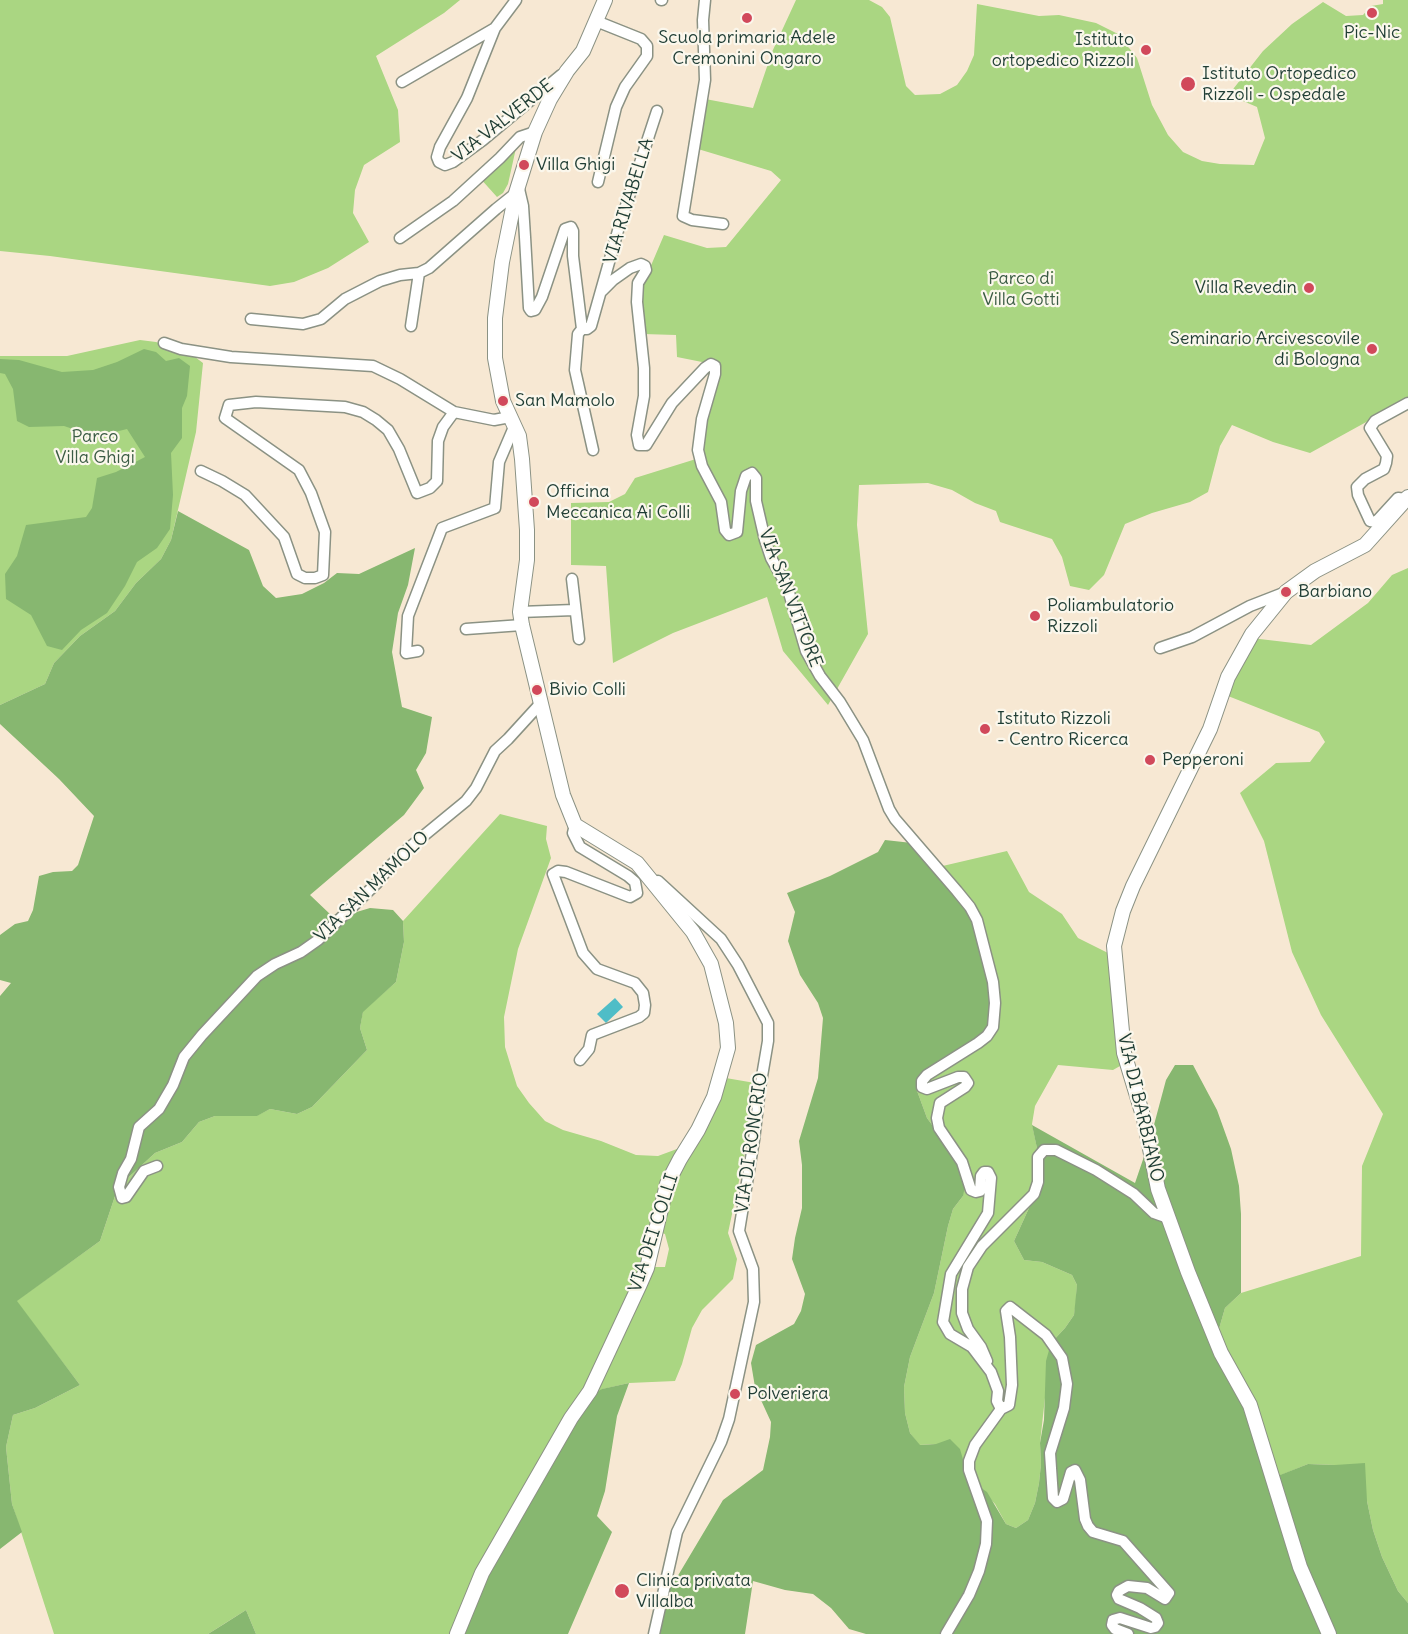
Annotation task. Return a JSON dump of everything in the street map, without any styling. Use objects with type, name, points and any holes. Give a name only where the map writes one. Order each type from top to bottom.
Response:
[{"type":"main road","points":[[605,0],[583,51],[567,71],[550,99],[535,132],[517,190],[502,262],[495,318],[495,358],[503,401],[519,436],[522,459],[528,560],[521,619],[567,807],[575,825],[637,863]]},
{"type":"main road","name":"VIA DI BARBIANO","points":[[1329,1634],[1299,1567],[1250,1405],[1221,1353],[1168,1218],[1156,1179],[1144,1119],[1124,1053],[1114,946],[1116,933],[1133,886],[1210,729],[1228,677],[1252,634],[1286,592],[1315,571],[1365,545],[1407,498]]},
{"type":"main road","name":"VIA DEI COLLI","points":[[457,1634],[475,1588],[497,1545],[603,1366],[647,1268],[667,1184],[714,1097],[726,1060],[728,1048],[726,1023],[711,964],[693,932],[637,863]]},
{"type":"street","name":"VIA VALVERDE","points":[[516,0],[495,28],[467,98],[440,147],[437,156],[439,162],[445,165],[453,162],[567,71]]},
{"type":"street","points":[[705,0],[703,20],[705,80],[682,216],[692,220],[723,224]]},
{"type":"street","name":"VIA RIVABELLA","points":[[596,21],[641,39],[647,46],[647,56],[625,87],[616,107],[598,182]]},
{"type":"street","name":"VIA VALVERDE","points":[[402,82],[495,28]]},
{"type":"street","name":"VIA RIVABELLA","points":[[602,291],[619,227],[657,111]]},
{"type":"street","points":[[400,238],[453,201],[520,137],[535,132]]},
{"type":"street","points":[[251,319],[303,324],[312,322],[321,319],[345,299],[380,281],[400,275],[419,273],[429,268],[517,190],[524,217],[529,308],[531,311],[535,310],[542,297],[565,230],[571,227],[582,329]]},
{"type":"street","name":"VIA SAN VITTORE","points":[[602,291],[630,268],[641,264],[645,266],[646,270],[638,283],[637,302],[644,368],[644,396],[637,435],[639,445],[646,445],[672,404],[705,368],[711,364],[715,366],[715,374],[702,419],[698,450],[702,466],[721,502],[725,530],[729,534],[736,532],[741,491],[746,476],[752,472],[756,478],[756,501],[765,540],[771,558],[787,586],[806,651],[863,740],[889,809],[895,819],[957,891],[976,920],[993,982],[995,1003],[993,1027],[978,1043],[927,1075],[922,1081],[922,1086],[927,1089],[958,1077],[964,1077],[968,1083],[965,1087],[940,1103],[937,1118],[939,1128],[962,1162],[971,1190],[980,1191],[981,1176],[984,1172],[988,1172],[992,1178],[988,1213],[951,1274],[943,1322],[950,1334],[972,1347],[991,1372]]},
{"type":"street","points":[[411,326],[419,273]]},
{"type":"street","points":[[593,450],[575,369],[578,334],[582,329],[591,326],[602,291]]},
{"type":"street","points":[[164,344],[231,357],[373,366],[400,379],[454,412],[512,422],[500,462],[495,508],[442,528],[408,616],[406,653],[418,651]]},
{"type":"street","points":[[201,471],[245,495],[284,537],[297,574],[305,578],[315,578],[323,575],[325,532],[311,493],[299,470],[225,418],[228,405],[256,402],[345,407],[363,412],[388,430],[399,449],[417,493],[430,488],[437,482],[438,441],[443,427],[454,412]]},
{"type":"street","points":[[1407,498],[1398,498],[1376,522],[1370,521],[1358,495],[1357,487],[1365,479],[1384,469],[1386,463],[1387,456],[1370,428],[1375,421],[1408,403]]},
{"type":"street","points":[[572,579],[579,639]]},
{"type":"street","name":"VIA DI BARBIANO","points":[[1160,648],[1192,637],[1250,606],[1286,592]]},
{"type":"street","points":[[466,629],[574,610]]},
{"type":"street","name":"VIA SAN MAMOLO","points":[[157,1166],[144,1171],[130,1193],[122,1198],[119,1187],[123,1173],[131,1159],[139,1127],[159,1109],[173,1085],[184,1057],[202,1035],[257,976],[318,940],[378,882],[389,867],[410,847],[466,801],[495,751],[540,704]]},
{"type":"street","points":[[575,825],[573,833],[580,848],[628,876],[635,882],[637,893],[630,897],[566,872],[558,871],[553,874],[582,953],[597,969],[635,983],[643,993],[645,1005],[644,1013],[639,1017],[592,1035],[589,1049],[580,1060]]},
{"type":"street","name":"VIA DI RONCRIO","points":[[637,863],[721,939],[738,965],[768,1023],[768,1041],[739,1231],[753,1269],[754,1302],[729,1419],[721,1442],[677,1532],[654,1634]]},
{"type":"street","name":"VIA SAN VITTORE","points":[[1000,1409],[997,1401],[998,1391],[991,1372],[981,1347],[968,1329],[962,1313],[962,1289],[968,1267],[982,1246],[1034,1194],[1038,1182],[1038,1157],[1044,1150],[1056,1150],[1096,1170],[1134,1194],[1154,1213],[1168,1218]]},
{"type":"street","points":[[946,1634],[969,1595],[979,1571],[986,1544],[987,1521],[969,1470],[969,1461],[975,1445],[1000,1409],[1009,1405],[1012,1385],[1010,1337],[1006,1311],[1010,1307],[1046,1335],[1062,1359],[1067,1384],[1064,1408],[1050,1453],[1053,1498],[1057,1502],[1063,1499],[1071,1472],[1075,1470],[1080,1480],[1088,1526],[1093,1532],[1123,1541],[1169,1593],[1165,1599],[1147,1588],[1128,1586],[1119,1591],[1117,1595],[1119,1599],[1140,1608],[1156,1618],[1158,1623],[1151,1628],[1120,1618],[1113,1620],[1112,1625],[1115,1629],[1128,1634]]},
{"type":"green space","points":[[0,0],[460,0],[444,13],[376,56],[398,110],[400,142],[364,165],[355,190],[353,213],[369,242],[328,268],[294,282],[270,286],[0,251]]},
{"type":"green space","name":"Parco di Villa Gotti","points":[[796,0],[869,0],[882,7],[890,17],[906,86],[915,95],[940,94],[957,85],[967,71],[974,55],[977,4],[1039,16],[1059,15],[1096,23],[1118,34],[1137,58],[1152,105],[1168,135],[1183,152],[1202,161],[1254,165],[1265,138],[1257,107],[1229,95],[1263,51],[1292,24],[1323,2],[1346,16],[1363,15],[1371,6],[1383,4],[1383,0],[1408,0],[1408,399],[1310,453],[1273,442],[1232,425],[1220,446],[1208,492],[1190,502],[1125,524],[1104,575],[1089,590],[1070,586],[1062,557],[1052,539],[1000,522],[996,511],[975,503],[952,490],[928,483],[859,485],[857,525],[868,634],[828,705],[783,651],[767,597],[673,633],[613,663],[606,566],[571,565],[571,503],[609,502],[625,494],[635,478],[696,459],[717,365],[677,357],[676,335],[643,334],[641,289],[664,235],[707,248],[726,247],[781,180],[771,171],[688,146],[700,98],[753,108],[772,52]]},
{"type":"green space","points":[[516,148],[508,184],[503,193],[497,197],[479,177]]},
{"type":"green space","name":"Parco Villa Ghigi","points":[[140,340],[156,342],[191,354],[203,363],[196,432],[171,540],[161,559],[136,583],[115,611],[80,636],[54,663],[45,684],[0,705],[0,356],[67,356]]},
{"type":"green space","points":[[144,349],[156,352],[166,361],[179,358],[190,366],[187,396],[182,408],[182,438],[171,453],[173,495],[170,529],[157,548],[137,562],[125,586],[107,613],[81,630],[62,650],[47,646],[31,615],[6,599],[5,574],[17,556],[26,525],[86,517],[92,508],[97,478],[116,472],[145,457],[127,429],[107,434],[85,433],[64,426],[29,427],[17,421],[13,389],[5,374],[0,373],[0,359],[19,360],[62,372],[93,370]]},
{"type":"green space","points":[[178,511],[249,550],[263,586],[276,598],[302,594],[324,583],[337,573],[359,574],[415,548],[408,585],[398,613],[392,652],[402,707],[432,717],[426,753],[416,770],[424,788],[404,815],[310,895],[331,915],[350,914],[370,908],[393,910],[403,921],[404,942],[396,982],[363,1012],[360,1028],[367,1050],[312,1107],[297,1114],[270,1109],[257,1116],[215,1116],[199,1122],[182,1142],[155,1153],[118,1187],[100,1241],[17,1301],[80,1385],[35,1408],[13,1415],[6,1447],[12,1504],[22,1532],[0,1549],[0,996],[11,983],[0,980],[0,935],[15,924],[28,921],[33,910],[39,876],[53,872],[72,871],[78,865],[94,816],[59,779],[0,724],[0,705],[45,684],[54,663],[80,636],[115,611],[136,583],[161,559],[171,540]]},
{"type":"green space","points":[[1408,568],[1408,1603],[1398,1591],[1382,1557],[1367,1501],[1335,1465],[1308,1464],[1276,1477],[1219,1353],[1219,1329],[1225,1308],[1241,1293],[1361,1256],[1362,1166],[1383,1114],[1321,1015],[1292,952],[1264,841],[1240,793],[1276,763],[1310,762],[1325,742],[1319,732],[1223,694],[1251,638],[1311,645],[1368,603],[1392,575]]},
{"type":"green space","points":[[500,814],[547,826],[546,839],[551,858],[518,949],[504,1017],[505,1047],[517,1086],[545,1121],[563,1130],[601,1141],[636,1155],[658,1156],[685,1146],[720,1077],[755,1083],[747,1143],[728,1233],[737,1259],[733,1279],[702,1310],[692,1328],[675,1381],[629,1383],[603,1389],[591,1395],[458,1634],[256,1634],[246,1610],[208,1634],[54,1634],[12,1504],[6,1447],[13,1415],[35,1408],[80,1385],[16,1301],[100,1241],[118,1187],[155,1153],[182,1142],[199,1122],[215,1116],[256,1116],[270,1109],[297,1114],[312,1107],[367,1050],[360,1028],[363,1011],[396,982],[404,942],[403,921]],"holes":[[[659,1232],[665,1234],[669,1249],[665,1267],[650,1267]]]},
{"type":"green space","points":[[885,840],[912,843],[960,894],[989,956],[990,1021],[985,1034],[925,1073],[916,1088],[927,1118],[961,1171],[965,1186],[963,1196],[953,1209],[934,1293],[910,1357],[904,1387],[905,1413],[910,1433],[920,1445],[936,1444],[950,1439],[960,1449],[966,1470],[974,1483],[987,1492],[1006,1524],[1016,1528],[1028,1520],[1035,1503],[1039,1483],[1046,1361],[1051,1343],[1074,1315],[1077,1285],[1072,1275],[1042,1262],[1024,1260],[1014,1241],[1034,1197],[1038,1153],[1032,1125],[1135,1183],[1166,1080],[1175,1065],[1193,1065],[1217,1110],[1231,1149],[1239,1186],[1241,1293],[1225,1308],[1219,1329],[1219,1353],[1275,1477],[1308,1464],[1365,1463],[1367,1501],[1373,1530],[1382,1557],[1398,1591],[1408,1603],[1408,1634],[866,1634],[849,1629],[831,1608],[813,1594],[785,1590],[753,1581],[745,1634],[658,1634],[667,1594],[723,1500],[763,1470],[771,1422],[755,1387],[751,1363],[756,1345],[794,1324],[801,1311],[805,1294],[792,1259],[802,1208],[802,1165],[799,1141],[818,1078],[823,1018],[818,1003],[800,975],[788,941],[795,912],[787,893],[830,876],[878,852]]},
{"type":"green space","points":[[1007,851],[1029,892],[1062,914],[1078,938],[1116,957],[1127,1062],[1113,1070],[1058,1065],[1035,1106],[1032,1124],[1038,1153],[1034,1197],[1014,1241],[1024,1260],[1042,1262],[1072,1275],[1077,1285],[1074,1315],[1051,1343],[1040,1443],[1041,1464],[1035,1503],[1028,1520],[1016,1528],[1006,1524],[995,1504],[936,1444],[919,1445],[910,1433],[905,1413],[904,1387],[910,1357],[934,1293],[953,1209],[963,1196],[961,1171],[927,1118],[916,1088],[925,1073],[934,868]]},
{"type":"green space","points":[[629,1383],[617,1416],[605,1491],[597,1516],[612,1532],[568,1634],[458,1634],[463,1618],[591,1395],[602,1389]]},
{"type":"green space","points":[[246,1610],[256,1634],[208,1634],[224,1624]]},
{"type":"water","points":[[615,998],[623,1007],[606,1023],[597,1014]]},
{"type":"place","name":"Pic-Nic","points":[[1372,13]]},
{"type":"place","name":"Scuola primaria Adele Cremonini Ongaro","points":[[747,18]]},
{"type":"place","name":"Istituto ortopedico Rizzoli","points":[[1146,50]]},
{"type":"place","name":"Istituto Ortopedico Rizzoli - Ospedale","points":[[1188,84]]},
{"type":"place","name":"Villa Ghigi","points":[[524,165]]},
{"type":"place","name":"Villa Revedin","points":[[1309,288]]},
{"type":"place","name":"Seminario Arcivescovile di Bologna","points":[[1372,349]]},
{"type":"place","name":"San Mamolo","points":[[503,401]]},
{"type":"place","name":"Officina Meccanica Ai Colli","points":[[534,502]]},
{"type":"place","name":"Barbiano","points":[[1286,592]]},
{"type":"place","name":"Poliambulatorio Rizzoli","points":[[1035,616]]},
{"type":"place","name":"Bivio Colli","points":[[537,690]]},
{"type":"place","name":"Istituto Rizzoli - Centro Ricerca","points":[[985,729]]},
{"type":"place","name":"Pepperoni","points":[[1150,760]]},
{"type":"place","name":"Polveriera","points":[[735,1394]]},
{"type":"place","name":"Clinica privata Villalba","points":[[622,1591]]}]
